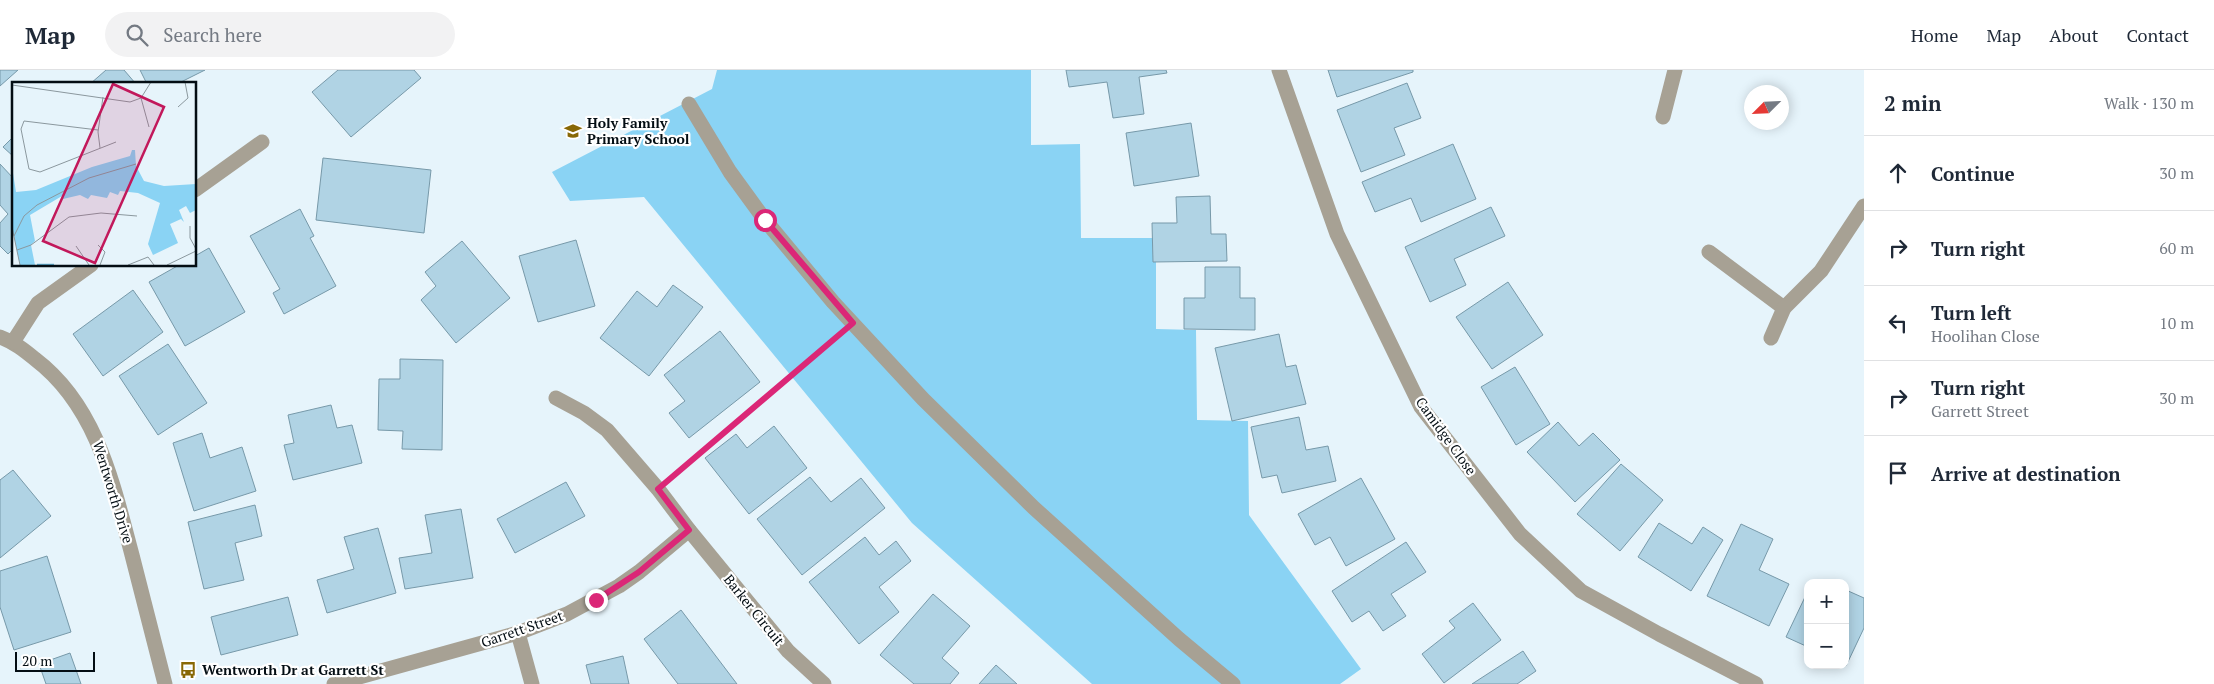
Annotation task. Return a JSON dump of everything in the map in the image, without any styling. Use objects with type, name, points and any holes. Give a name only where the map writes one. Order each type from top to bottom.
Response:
[{"type":"street","name":"Camidge Close","points":[[1279,70],[1337,234],[1421,407],[1520,534],[1581,590],[1659,634],[1756,684]]},
{"type":"street","points":[[1663,117],[1675,70]]},
{"type":"street","points":[[689,104],[730,172],[820,287],[923,399],[1034,508],[1179,639],[1233,684]]},
{"type":"street","points":[[196,189],[262,142]]},
{"type":"street","points":[[1770,338],[1784,308],[1821,271],[1864,206]]},
{"type":"street","points":[[1709,252],[1784,308]]},
{"type":"street","points":[[7,339],[38,303],[89,266]]},
{"type":"street","name":"Wentworth Drive","points":[[7,339],[53,372],[77,402],[96,435],[117,496],[165,684]]},
{"type":"street","name":"Barker Circuit","points":[[556,398],[584,413],[607,430],[658,489],[788,651],[824,684]]},
{"type":"street","name":"Garrett Street","points":[[334,684],[518,633],[567,614],[619,586],[689,530]]},
{"type":"street","points":[[518,633],[532,684]]},
{"type":"path","points":[[658,489],[853,323]]},
{"type":"shaded area","points":[[717,70],[1031,70],[1031,145],[1080,144],[1081,238],[1156,238],[1156,329],[1196,330],[1197,420],[1248,421],[1249,515],[1361,669],[1340,684],[1092,684],[912,523],[644,197],[570,201],[552,172],[712,89]]},
{"type":"building","points":[[0,70],[18,70],[0,86]]},
{"type":"building","points":[[106,70],[124,70],[134,82],[92,82]]},
{"type":"building","points":[[140,70],[205,70],[181,82],[146,82]]},
{"type":"building","points":[[338,70],[414,70],[421,78],[351,137],[312,92]]},
{"type":"building","points":[[1066,70],[1166,70],[1167,73],[1139,77],[1144,114],[1113,118],[1107,82],[1069,87]]},
{"type":"building","points":[[1328,70],[1413,70],[1413,72],[1337,97]]},
{"type":"building","points":[[1407,83],[1421,118],[1394,128],[1405,155],[1361,172],[1337,110]]},
{"type":"building","points":[[1191,123],[1199,176],[1134,186],[1126,133]]},
{"type":"building","points":[[12,138],[12,155],[3,147]]},
{"type":"building","points":[[1453,144],[1476,199],[1421,222],[1411,198],[1375,212],[1362,182]]},
{"type":"building","points":[[323,158],[431,170],[424,233],[316,220]]},
{"type":"building","points":[[0,164],[12,177],[12,250],[8,254],[0,246],[0,223],[8,214],[0,205]]},
{"type":"building","points":[[1210,196],[1211,234],[1226,234],[1227,261],[1153,262],[1152,223],[1177,223],[1176,197]]},
{"type":"building","points":[[1491,207],[1505,236],[1454,259],[1466,285],[1430,302],[1405,247]]},
{"type":"building","points":[[300,209],[314,236],[310,238],[336,286],[284,314],[273,293],[280,289],[250,236]]},
{"type":"building","points":[[576,240],[595,306],[538,322],[519,256]]},
{"type":"building","points":[[462,241],[510,298],[456,343],[421,300],[436,286],[425,272]]},
{"type":"building","points":[[209,248],[245,312],[185,346],[149,282],[177,266],[196,266],[196,255]]},
{"type":"building","points":[[1205,267],[1240,267],[1240,298],[1255,298],[1255,330],[1184,329],[1184,298],[1205,298]]},
{"type":"building","points":[[1508,282],[1543,335],[1492,369],[1456,317]]},
{"type":"building","points":[[673,285],[703,307],[649,376],[600,338],[637,291],[657,307]]},
{"type":"building","points":[[133,290],[163,332],[103,376],[73,334]]},
{"type":"building","points":[[720,331],[760,382],[689,438],[669,413],[685,401],[664,375]]},
{"type":"building","points":[[1279,334],[1286,367],[1296,365],[1306,404],[1232,421],[1215,348]]},
{"type":"building","points":[[168,344],[207,403],[158,435],[119,376]]},
{"type":"building","points":[[400,359],[443,360],[442,450],[402,449],[403,431],[378,430],[379,379],[400,379]]},
{"type":"building","points":[[1515,367],[1550,424],[1516,445],[1481,387]]},
{"type":"building","points":[[331,405],[337,428],[352,425],[362,463],[293,480],[284,445],[294,443],[288,415]]},
{"type":"building","points":[[1299,417],[1306,450],[1328,446],[1336,481],[1282,493],[1277,475],[1262,478],[1251,427]]},
{"type":"building","points":[[1558,422],[1579,446],[1593,433],[1620,460],[1575,502],[1527,452]]},
{"type":"building","points":[[774,426],[807,468],[749,514],[705,458],[736,434],[747,448]]},
{"type":"building","points":[[202,433],[210,458],[242,447],[256,491],[194,511],[173,443]]},
{"type":"building","points":[[1621,464],[1663,500],[1620,551],[1577,514]]},
{"type":"building","points":[[13,470],[51,516],[0,558],[0,480]]},
{"type":"building","points":[[810,477],[831,502],[861,478],[885,508],[802,575],[757,519]]},
{"type":"building","points":[[1361,478],[1395,539],[1346,566],[1330,537],[1315,545],[1298,514]]},
{"type":"building","points":[[566,482],[585,516],[515,553],[497,519]]},
{"type":"building","points":[[255,505],[262,536],[235,543],[244,580],[204,589],[188,522]]},
{"type":"building","points":[[461,509],[473,578],[405,589],[399,558],[432,553],[425,515]]},
{"type":"building","points":[[1659,523],[1692,544],[1703,527],[1723,540],[1691,591],[1638,557]]},
{"type":"building","points":[[1741,524],[1773,539],[1759,570],[1789,584],[1769,626],[1707,596]]},
{"type":"building","points":[[378,528],[396,593],[327,613],[317,580],[354,569],[344,537]]},
{"type":"building","points":[[865,537],[879,555],[896,541],[911,561],[879,587],[899,612],[859,644],[809,582]]},
{"type":"building","points":[[1406,542],[1426,572],[1391,594],[1406,616],[1383,631],[1369,611],[1352,622],[1332,591]]},
{"type":"building","points":[[47,556],[71,632],[14,650],[0,607],[0,571]]},
{"type":"building","points":[[1849,591],[1864,598],[1864,628],[1849,660]]},
{"type":"building","points":[[933,594],[970,626],[942,658],[959,673],[950,684],[914,684],[880,655]]},
{"type":"building","points":[[288,597],[298,635],[221,655],[211,617]]},
{"type":"building","points":[[1804,599],[1804,645],[1786,637]]},
{"type":"building","points":[[1473,603],[1501,640],[1444,683],[1422,654],[1455,628],[1449,621]]},
{"type":"building","points":[[681,610],[737,684],[678,684],[644,639]]},
{"type":"building","points":[[1523,651],[1536,671],[1517,684],[1472,684]]},
{"type":"building","points":[[70,653],[81,684],[46,684],[39,664]]},
{"type":"building","points":[[623,656],[629,684],[591,684],[586,665]]},
{"type":"building","points":[[996,665],[1017,684],[979,684]]},
{"type":"place","name":"Holy Family Primary School","points":[[573,131]]},
{"type":"place","name":"Wentworth Dr at Garrett St","points":[[188,670]]},
{"type":"route","points":[[596,600],[639,572],[689,530],[658,489],[853,323],[833,302],[765,220]]}]
